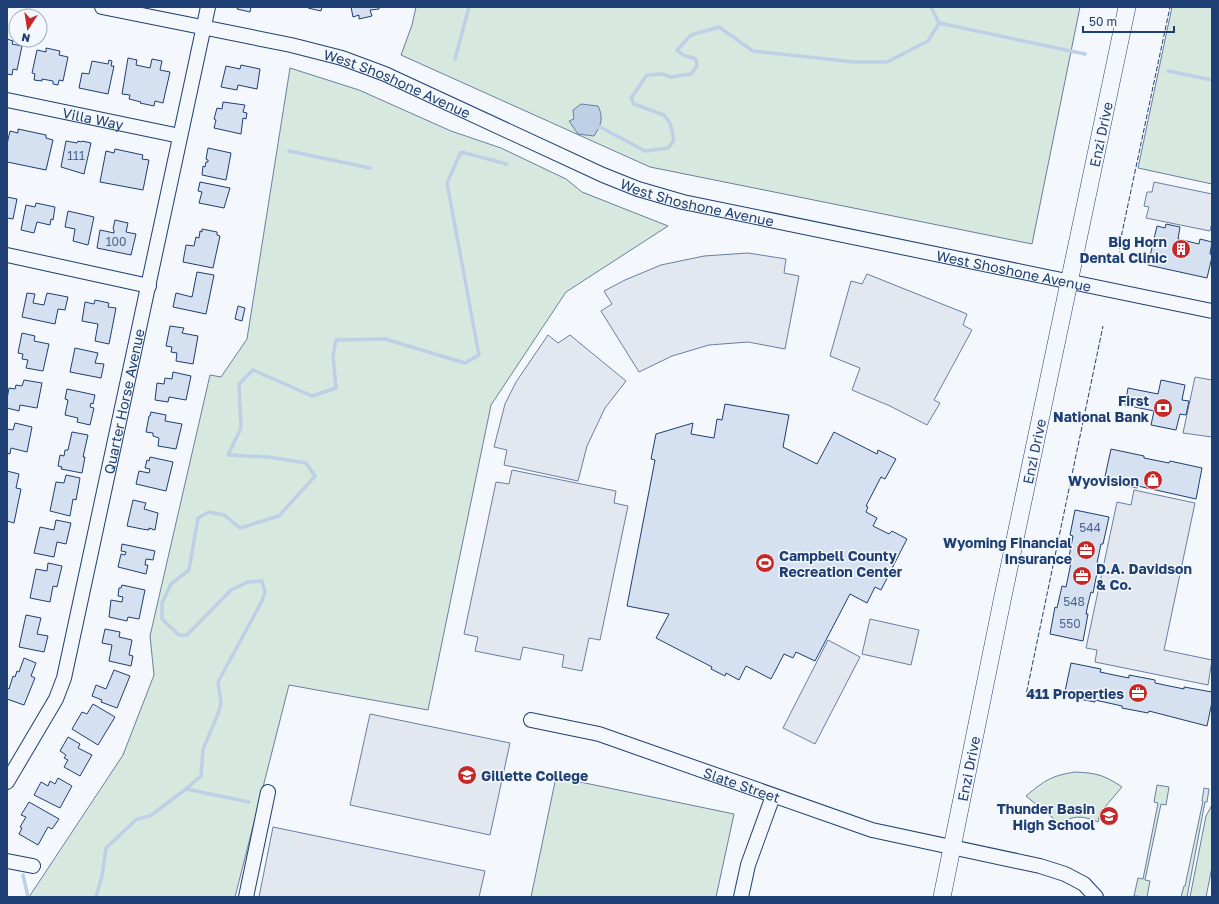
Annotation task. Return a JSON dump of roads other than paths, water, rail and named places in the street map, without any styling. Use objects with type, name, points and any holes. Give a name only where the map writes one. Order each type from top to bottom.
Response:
[{"type":"main road","name":"Enzi Drive","points":[[942,897],[1002,601],[1127,7]]},
{"type":"street","name":"West Shoshone Avenue","points":[[102,7],[291,45],[342,58],[385,74],[603,175],[638,189],[683,202],[1212,311]]},
{"type":"street","name":"Quarter Horse Avenue","points":[[7,782],[56,699],[64,678],[208,7]]},
{"type":"street","name":"Villa Way","points":[[7,100],[180,136]]},
{"type":"street","points":[[7,256],[149,286]]},
{"type":"street","name":"Slate Street","points":[[531,720],[599,734],[872,830],[1040,866],[1066,874],[1084,884],[1096,897]]},
{"type":"street","points":[[246,897],[268,792]]},
{"type":"street","points":[[741,897],[748,865],[773,796]]},
{"type":"street","points":[[7,861],[33,866]]},
{"type":"water","points":[[581,104],[598,106],[600,110],[601,121],[594,136],[578,134],[569,121],[574,119],[573,110]]},
{"type":"waterway","points":[[455,59],[469,7]]},
{"type":"waterway","points":[[596,127],[600,127],[645,151],[668,148],[674,140],[670,123],[664,115],[634,104],[631,98],[647,75],[663,74],[671,77],[691,74],[697,66],[696,59],[683,55],[677,50],[691,35],[719,27],[753,51],[854,62],[887,62],[928,41],[939,23],[931,7]]},
{"type":"waterway","points":[[939,23],[1085,54]]},
{"type":"waterway","points":[[1168,71],[1212,80]]},
{"type":"waterway","points":[[289,151],[370,168]]},
{"type":"waterway","points":[[96,897],[102,876],[106,848],[137,819],[150,816],[201,776],[203,749],[218,714],[221,703],[218,682],[262,601],[265,592],[262,581],[248,582],[231,590],[187,635],[179,635],[162,619],[162,603],[171,584],[189,570],[198,518],[209,512],[224,515],[240,528],[279,516],[315,476],[306,463],[268,457],[228,455],[241,428],[239,384],[253,370],[312,396],[336,388],[333,356],[336,340],[385,339],[465,363],[479,355],[447,183],[461,152],[507,164]]},
{"type":"waterway","points":[[186,789],[249,802]]},
{"type":"waterway","points":[[23,875],[28,897]]},
{"type":"place","name":"Big Horn Dental Clinic","points":[[1181,249]]},
{"type":"place","name":"First National Bank","points":[[1163,408]]},
{"type":"place","name":"Wyovision","points":[[1153,480]]},
{"type":"place","name":"Wyoming Financial Insurance","points":[[1086,550]]},
{"type":"place","name":"Campbell County Recreation Center","points":[[765,563]]},
{"type":"place","name":"D.A. Davidson & Co.","points":[[1082,576]]},
{"type":"place","name":"411 Properties","points":[[1138,693]]},
{"type":"place","name":"Gillette College","points":[[467,775]]},
{"type":"place","name":"Thunder Basin High School","points":[[1109,816]]}]
